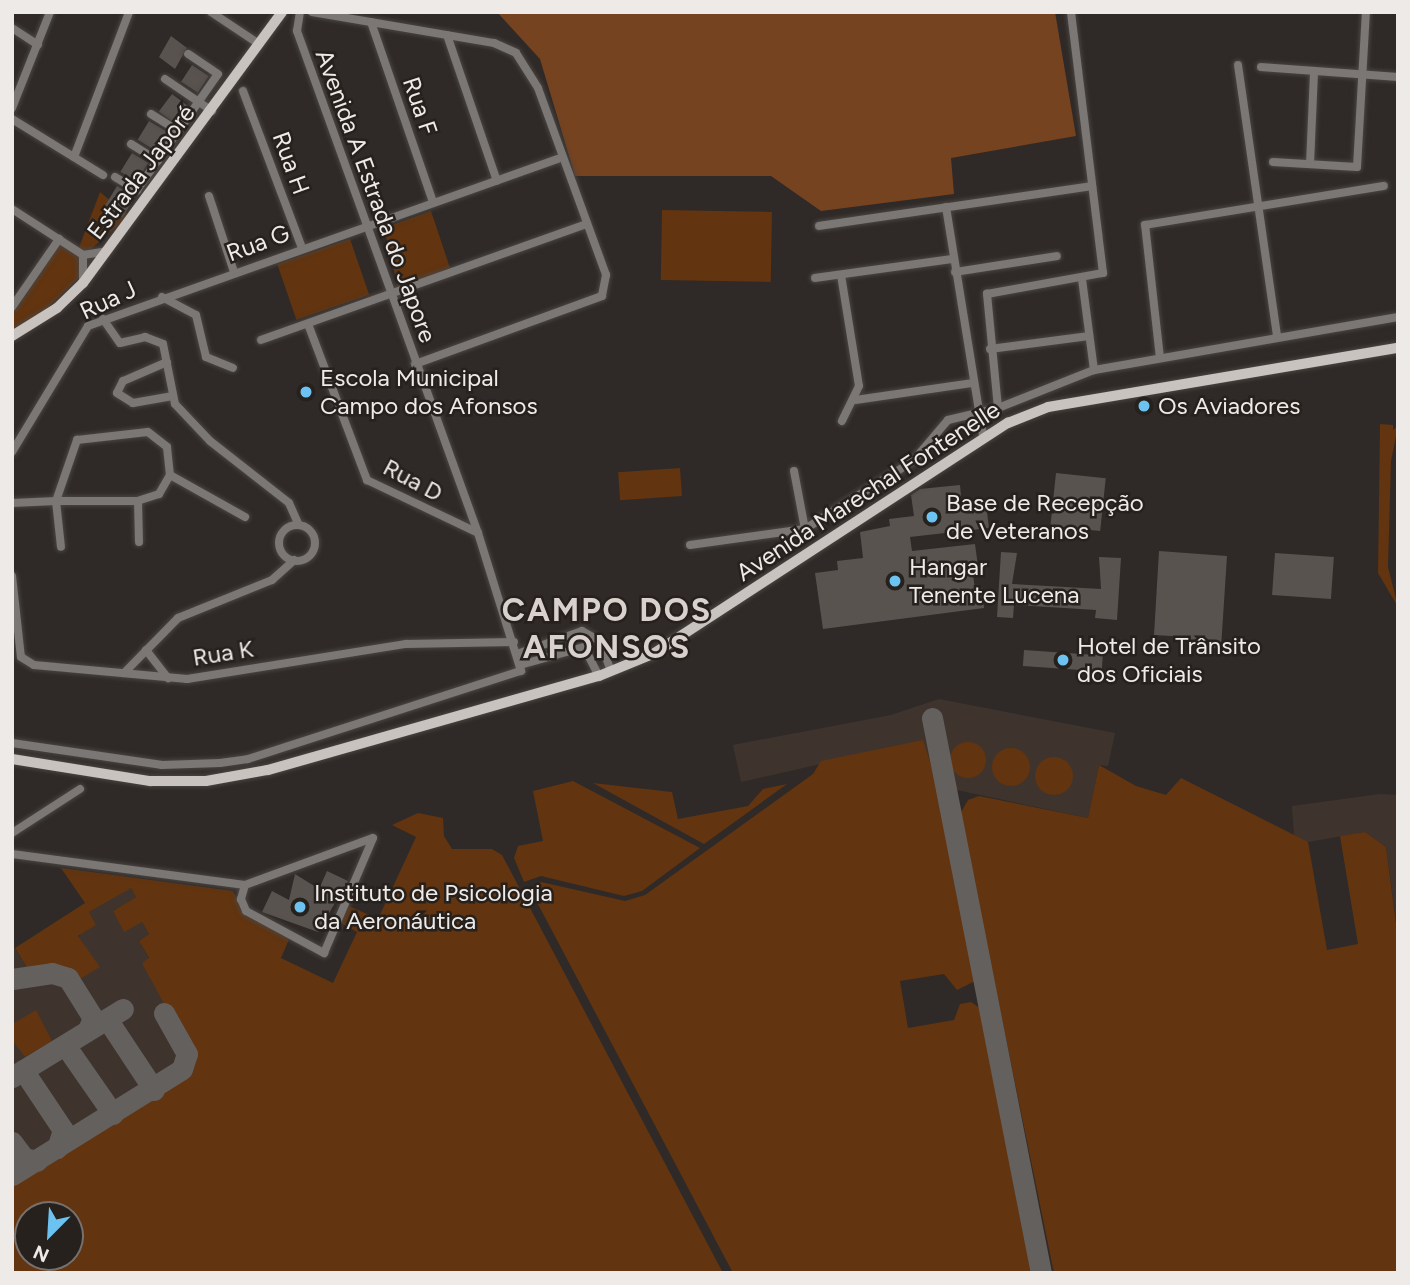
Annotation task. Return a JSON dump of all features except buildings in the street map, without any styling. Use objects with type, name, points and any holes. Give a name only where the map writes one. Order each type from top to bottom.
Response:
[{"type":"main road","name":"Estrada Japoré","points":[[12,336],[57,308],[83,283],[212,111],[282,12]]},
{"type":"main road","name":"Avenida Marechal Fontenelle","points":[[12,759],[169,783],[217,779],[599,676],[653,654],[769,582],[983,436],[1048,407],[1398,348]]},
{"type":"street","points":[[12,108],[50,12]]},
{"type":"street","points":[[74,157],[129,12]]},
{"type":"street","points":[[211,12],[259,44]]},
{"type":"street","name":"Avenida A Estrada do Japore","points":[[300,12],[297,31],[478,533],[521,667]]},
{"type":"street","points":[[312,12],[494,43],[524,61],[563,157],[608,283],[602,296],[415,364]]},
{"type":"street","points":[[998,408],[986,294],[1098,276],[1104,269],[1071,12]]},
{"type":"street","points":[[1273,162],[1357,167],[1366,12]]},
{"type":"street","name":"Rua F","points":[[371,22],[433,202]]},
{"type":"street","points":[[12,28],[38,45]]},
{"type":"street","points":[[447,35],[496,181]]},
{"type":"street","points":[[114,177],[137,190],[218,74],[188,54]]},
{"type":"street","points":[[1238,65],[1277,336]]},
{"type":"street","points":[[1261,67],[1398,77]]},
{"type":"street","points":[[1310,164],[1314,71]]},
{"type":"street","points":[[165,79],[212,111]]},
{"type":"street","name":"Rua H","points":[[243,91],[302,248]]},
{"type":"street","points":[[151,114],[178,131]]},
{"type":"street","points":[[12,119],[103,175]]},
{"type":"street","points":[[131,144],[158,161]]},
{"type":"street","name":"Rua G","points":[[162,297],[563,157]]},
{"type":"street","points":[[819,226],[1092,186]]},
{"type":"street","points":[[1160,358],[1145,225],[1259,204],[1384,186]]},
{"type":"street","points":[[209,196],[234,272]]},
{"type":"street","points":[[946,207],[976,412],[983,436]]},
{"type":"street","points":[[12,209],[83,255],[108,251]]},
{"type":"street","points":[[261,340],[587,224]]},
{"type":"street","points":[[12,307],[59,239]]},
{"type":"street","points":[[83,255],[83,283]]},
{"type":"street","points":[[955,272],[1056,256]]},
{"type":"street","points":[[815,278],[952,259]]},
{"type":"street","points":[[841,275],[859,386],[856,400],[842,421]]},
{"type":"street","points":[[1082,279],[1094,370]]},
{"type":"street","points":[[162,297],[196,315],[206,357],[233,368]]},
{"type":"street","name":"Rua J","points":[[12,452],[76,340],[103,319],[162,297]]},
{"type":"street","points":[[690,545],[805,529],[913,461],[948,420],[998,408],[1094,370],[1398,317]]},
{"type":"street","points":[[103,319],[120,344],[145,337],[159,340],[167,362],[171,396],[210,442],[289,503],[299,524],[315,542],[308,557],[294,560],[272,580],[189,611],[124,673]]},
{"type":"street","name":"Rua D","points":[[307,324],[367,480],[478,533]]},
{"type":"street","points":[[990,349],[1089,336]]},
{"type":"street","points":[[167,362],[134,375],[116,390],[128,402],[171,396]]},
{"type":"street","points":[[856,400],[973,383]]},
{"type":"street","points":[[12,503],[56,501],[138,501],[159,494],[170,475],[167,447],[155,434],[87,435],[74,444],[56,501],[61,547]]},
{"type":"street","points":[[794,471],[805,529]]},
{"type":"street","points":[[170,475],[245,517]]},
{"type":"street","points":[[138,501],[139,542]]},
{"type":"street","points":[[294,560],[285,556],[279,543],[285,529],[299,524]]},
{"type":"street","name":"Rua K","points":[[12,576],[24,661],[168,678],[406,644],[514,642]]},
{"type":"street","points":[[517,654],[588,633],[600,641],[611,671]]},
{"type":"street","points":[[588,633],[584,646],[599,676]]},
{"type":"street","points":[[541,645],[545,657]]},
{"type":"street","points":[[12,743],[162,765],[248,759],[517,676],[521,667],[584,646]]},
{"type":"street","points":[[146,650],[168,678]]},
{"type":"street","points":[[12,833],[80,789]]},
{"type":"street","points":[[12,854],[245,885],[373,838],[324,953],[246,911],[242,899],[245,885]]},
{"type":"shaded area","points":[[497,12],[1055,12],[1076,136],[951,158],[954,194],[821,211],[771,176],[575,176],[540,59]]},
{"type":"shaded area","points":[[100,192],[129,216],[84,255],[80,277],[26,328],[12,333],[12,308],[60,240],[78,250]]},
{"type":"shaded area","points":[[662,210],[772,212],[771,282],[661,280]]},
{"type":"shaded area","points":[[431,211],[450,268],[398,288],[384,228]]},
{"type":"shaded area","points":[[350,239],[369,295],[296,320],[277,264]]},
{"type":"shaded area","points":[[1380,424],[1393,425],[1393,430],[1398,426],[1391,461],[1388,567],[1398,607],[1378,573]]},
{"type":"shaded area","points":[[680,468],[682,496],[620,500],[618,472]]},
{"type":"shaded area","points":[[939,699],[1115,733],[1108,766],[1099,765],[1088,818],[938,786],[923,741],[741,782],[733,745],[891,715]]},
{"type":"shaded area","points":[[923,740],[938,786],[975,981],[957,990],[944,974],[900,981],[908,1028],[954,1020],[960,1004],[971,1002],[980,1008],[1031,1273],[733,1273],[530,889],[541,882],[625,901],[645,895],[813,774],[821,761]]},
{"type":"shaded area","points":[[968,742],[981,747],[986,760],[981,773],[968,778],[955,773],[950,760],[955,747]]},
{"type":"shaded area","points":[[1011,748],[1024,754],[1030,767],[1024,780],[1011,786],[998,780],[992,767],[998,754]]},
{"type":"shaded area","points":[[1054,757],[1067,763],[1073,776],[1067,789],[1054,795],[1041,789],[1035,776],[1041,763]]},
{"type":"shaded area","points":[[1099,765],[1136,786],[1166,795],[1181,778],[1308,842],[1327,950],[1358,944],[1340,836],[1365,832],[1386,847],[1398,939],[1398,1273],[1054,1273],[960,814],[968,800],[979,796],[1088,818]]},
{"type":"shaded area","points":[[573,781],[700,848],[642,891],[624,896],[541,876],[524,882],[514,858],[518,846],[543,841],[533,791]]},
{"type":"shaded area","points":[[593,783],[672,792],[678,819],[748,806],[763,789],[787,784],[704,844]]},
{"type":"shaded area","points":[[1380,794],[1398,795],[1398,935],[1386,847],[1365,832],[1308,842],[1294,837],[1292,806]]},
{"type":"shaded area","points":[[418,813],[443,818],[444,836],[452,849],[492,849],[502,855],[723,1273],[12,1273],[12,1183],[181,1079],[192,1056],[142,963],[149,958],[139,941],[149,934],[142,922],[124,932],[113,911],[136,897],[131,888],[89,912],[96,925],[78,936],[100,967],[80,979],[55,966],[31,974],[15,948],[85,903],[61,868],[233,891],[247,917],[290,937],[281,958],[333,983],[357,932],[341,923],[349,906],[378,919],[416,837],[392,825]]},
{"type":"shaded area","points":[[131,887],[136,897],[113,911],[142,922],[149,934],[139,941],[149,959],[143,963],[188,1041],[190,1067],[181,1079],[12,1183],[12,944],[31,974],[43,967],[66,969],[89,912]]},
{"type":"shaded area","points":[[36,1010],[52,1041],[25,1057],[12,1040],[12,1024]]},
{"type":"taxiway","points":[[932,718],[1041,1273]]},
{"type":"taxiway","points":[[12,979],[52,973],[68,978],[93,1018],[88,1030]]},
{"type":"taxiway","points":[[12,1077],[123,1009]]},
{"type":"taxiway","points":[[12,1175],[182,1069],[187,1054],[164,1013]]},
{"type":"taxiway","points":[[107,1019],[154,1090]]},
{"type":"taxiway","points":[[65,1045],[113,1114]]},
{"type":"taxiway","points":[[23,1070],[63,1130],[57,1148]]},
{"type":"taxiway","points":[[12,1142],[24,1158],[37,1161]]},
{"type":"place","name":"Escola Municipal Campo dos Afonsos","points":[[306,392]]},
{"type":"place","name":"Os Aviadores","points":[[1144,406]]},
{"type":"place","name":"Base de Recepção de Veteranos","points":[[932,517]]},
{"type":"place","name":"Hangar Tenente Lucena","points":[[895,581]]},
{"type":"place","name":"Hotel de Trânsito dos Oficiais","points":[[1063,660]]},
{"type":"place","name":"Instituto de Psicologia da Aeronáutica","points":[[300,907]]},
{"type":"district","name":"CAMPO DOS AFONSOS","points":[[607,630]]}]
